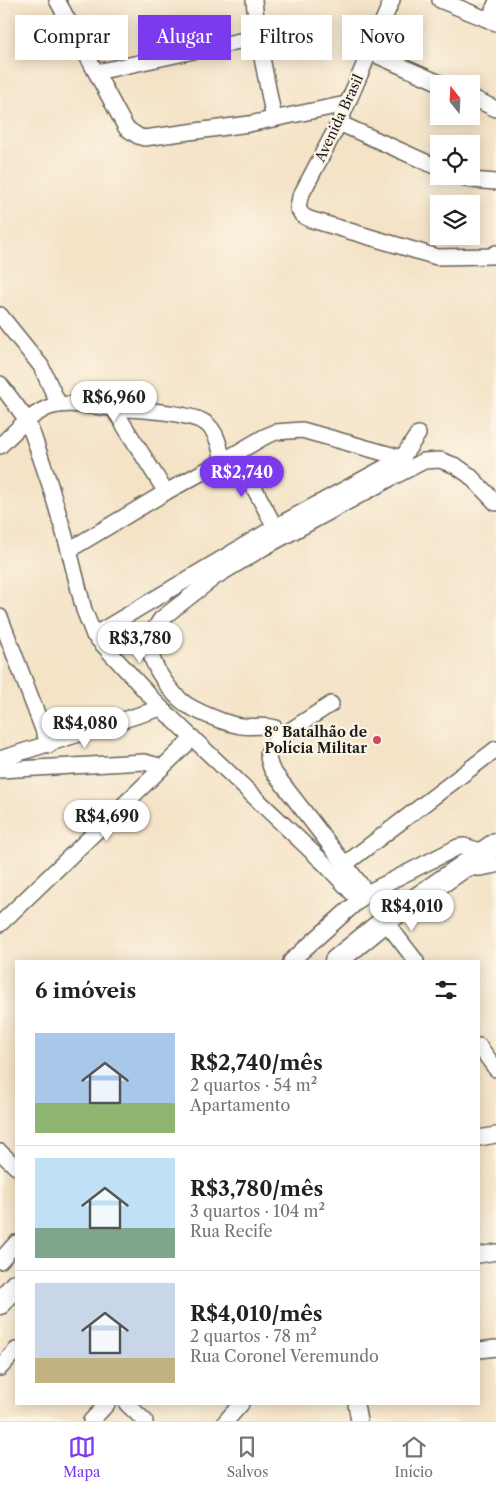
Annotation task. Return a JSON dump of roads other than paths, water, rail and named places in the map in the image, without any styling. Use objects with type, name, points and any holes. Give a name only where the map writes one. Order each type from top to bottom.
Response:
[{"type":"highway","points":[[337,960],[385,921],[461,868],[492,854]]},
{"type":"street","points":[[57,0],[126,128],[138,136],[144,138],[154,137],[274,119],[346,104]]},
{"type":"street","points":[[254,0],[256,15]]},
{"type":"street","name":"Avenida Brasil","points":[[385,15],[392,0]]},
{"type":"street","points":[[440,0],[493,22],[496,2]]},
{"type":"street","points":[[97,72],[241,41]]},
{"type":"street","points":[[262,60],[274,119]]},
{"type":"street","name":"Avenida Brasil","points":[[365,60],[339,123],[300,197],[298,208],[302,215],[309,219],[436,257],[491,256],[496,253]]},
{"type":"street","points":[[387,60],[430,79]]},
{"type":"street","points":[[480,101],[496,109]]},
{"type":"street","points":[[339,123],[430,164]]},
{"type":"street","points":[[480,181],[496,182]]},
{"type":"street","points":[[0,315],[41,366],[59,405]]},
{"type":"street","points":[[0,384],[27,420],[50,485],[84,610],[94,635],[161,708],[326,865],[363,896]]},
{"type":"street","points":[[0,446],[27,420],[48,408],[59,405],[142,410],[181,415],[201,421],[209,426],[275,527]]},
{"type":"street","points":[[113,408],[166,492]]},
{"type":"street","points":[[69,550],[166,492],[276,432],[302,430],[402,458]]},
{"type":"street","points":[[94,635],[275,527],[402,458],[418,434]]},
{"type":"street","points":[[280,737],[275,728],[268,726],[242,726],[222,721],[186,704],[180,699],[170,688],[153,659],[150,647],[152,636],[161,619],[215,577],[263,548],[393,476],[424,461],[440,460],[456,466],[469,475],[496,503]]},
{"type":"street","points":[[0,617],[49,745]]},
{"type":"street","points":[[331,704],[280,737],[268,751],[268,761],[272,770],[344,865],[363,896]]},
{"type":"street","points":[[0,759],[161,708]]},
{"type":"street","points":[[0,924],[193,738]]},
{"type":"street","points":[[344,865],[496,749]]},
{"type":"street","points":[[0,770],[144,762],[163,767]]},
{"type":"street","points":[[292,960],[363,896],[458,847],[464,846],[492,854]]},
{"type":"street","points":[[385,921],[415,960]]},
{"type":"street","points":[[480,1047],[496,1069]]},
{"type":"street","points":[[480,1138],[496,1135]]},
{"type":"street","points":[[0,1152],[15,1166]]},
{"type":"street","points":[[0,1261],[15,1244]]},
{"type":"street","points":[[480,1255],[496,1252]]},
{"type":"street","points":[[480,1350],[496,1348]]},
{"type":"street","points":[[0,1368],[15,1351]]},
{"type":"street","points":[[91,1421],[106,1405]]},
{"type":"street","points":[[128,1405],[145,1421]]},
{"type":"street","points":[[226,1421],[240,1405]]},
{"type":"street","points":[[356,1405],[359,1421]]},
{"type":"place","name":"8º Batalhão de Polícia Militar","points":[[377,740]]}]
